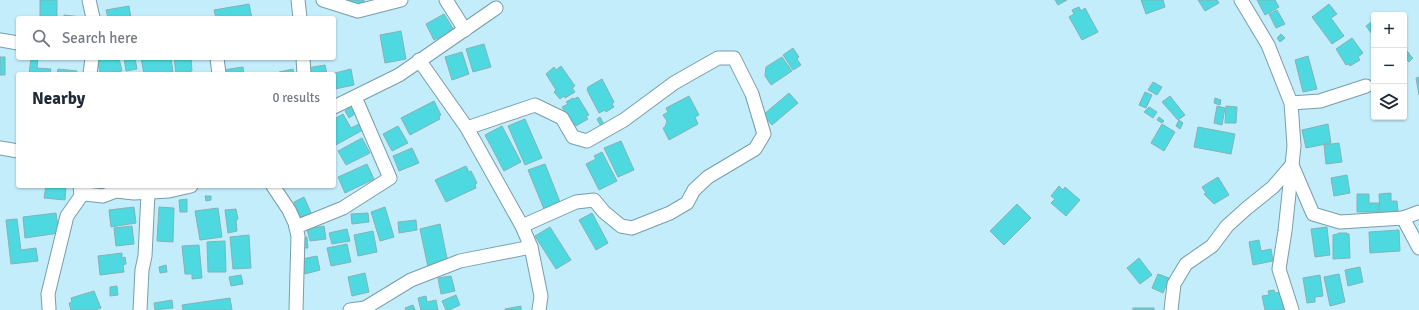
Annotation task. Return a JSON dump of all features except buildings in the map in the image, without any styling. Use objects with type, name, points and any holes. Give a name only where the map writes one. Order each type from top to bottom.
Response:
[{"type":"street","points":[[90,0],[93,16]]},
{"type":"street","points":[[298,0],[300,16]]},
{"type":"street","points":[[323,0],[358,11],[401,0]]},
{"type":"street","points":[[446,0],[465,30]]},
{"type":"street","points":[[1241,0],[1268,45],[1291,103],[1294,146],[1285,231],[1279,269],[1292,310]]},
{"type":"street","points":[[336,106],[399,75],[496,8]]},
{"type":"street","points":[[0,40],[16,43]]},
{"type":"street","points":[[467,128],[535,105],[562,118],[574,137],[587,141],[624,120],[674,83],[718,58],[734,58],[752,94],[764,134],[755,149],[708,177],[694,190],[687,203],[670,213],[632,228],[621,226],[604,212],[594,200],[576,202],[522,226]]},
{"type":"street","points":[[90,72],[92,60]]},
{"type":"street","points":[[217,60],[219,72]]},
{"type":"street","points":[[303,60],[304,72]]},
{"type":"street","points":[[419,60],[467,128],[522,226],[531,247],[541,296],[539,310]]},
{"type":"street","points":[[1291,103],[1320,101],[1366,86]]},
{"type":"street","points":[[296,227],[343,208],[390,178],[355,97]]},
{"type":"street","points":[[0,148],[16,150]]},
{"type":"street","points":[[1292,165],[1313,214],[1340,222],[1403,218],[1419,212]]},
{"type":"street","points":[[1171,310],[1174,284],[1186,264],[1212,246],[1227,226],[1273,187],[1292,165]]},
{"type":"street","points":[[49,308],[48,294],[67,216],[81,191],[85,194],[103,196],[116,191],[148,193],[182,188]]},
{"type":"street","points":[[274,188],[289,210],[298,236],[296,310]]},
{"type":"street","points":[[140,310],[142,270],[145,256],[148,193]]},
{"type":"street","points":[[1403,218],[1419,248]]},
{"type":"street","points":[[350,310],[364,308],[411,280],[460,261],[531,247]]}]
